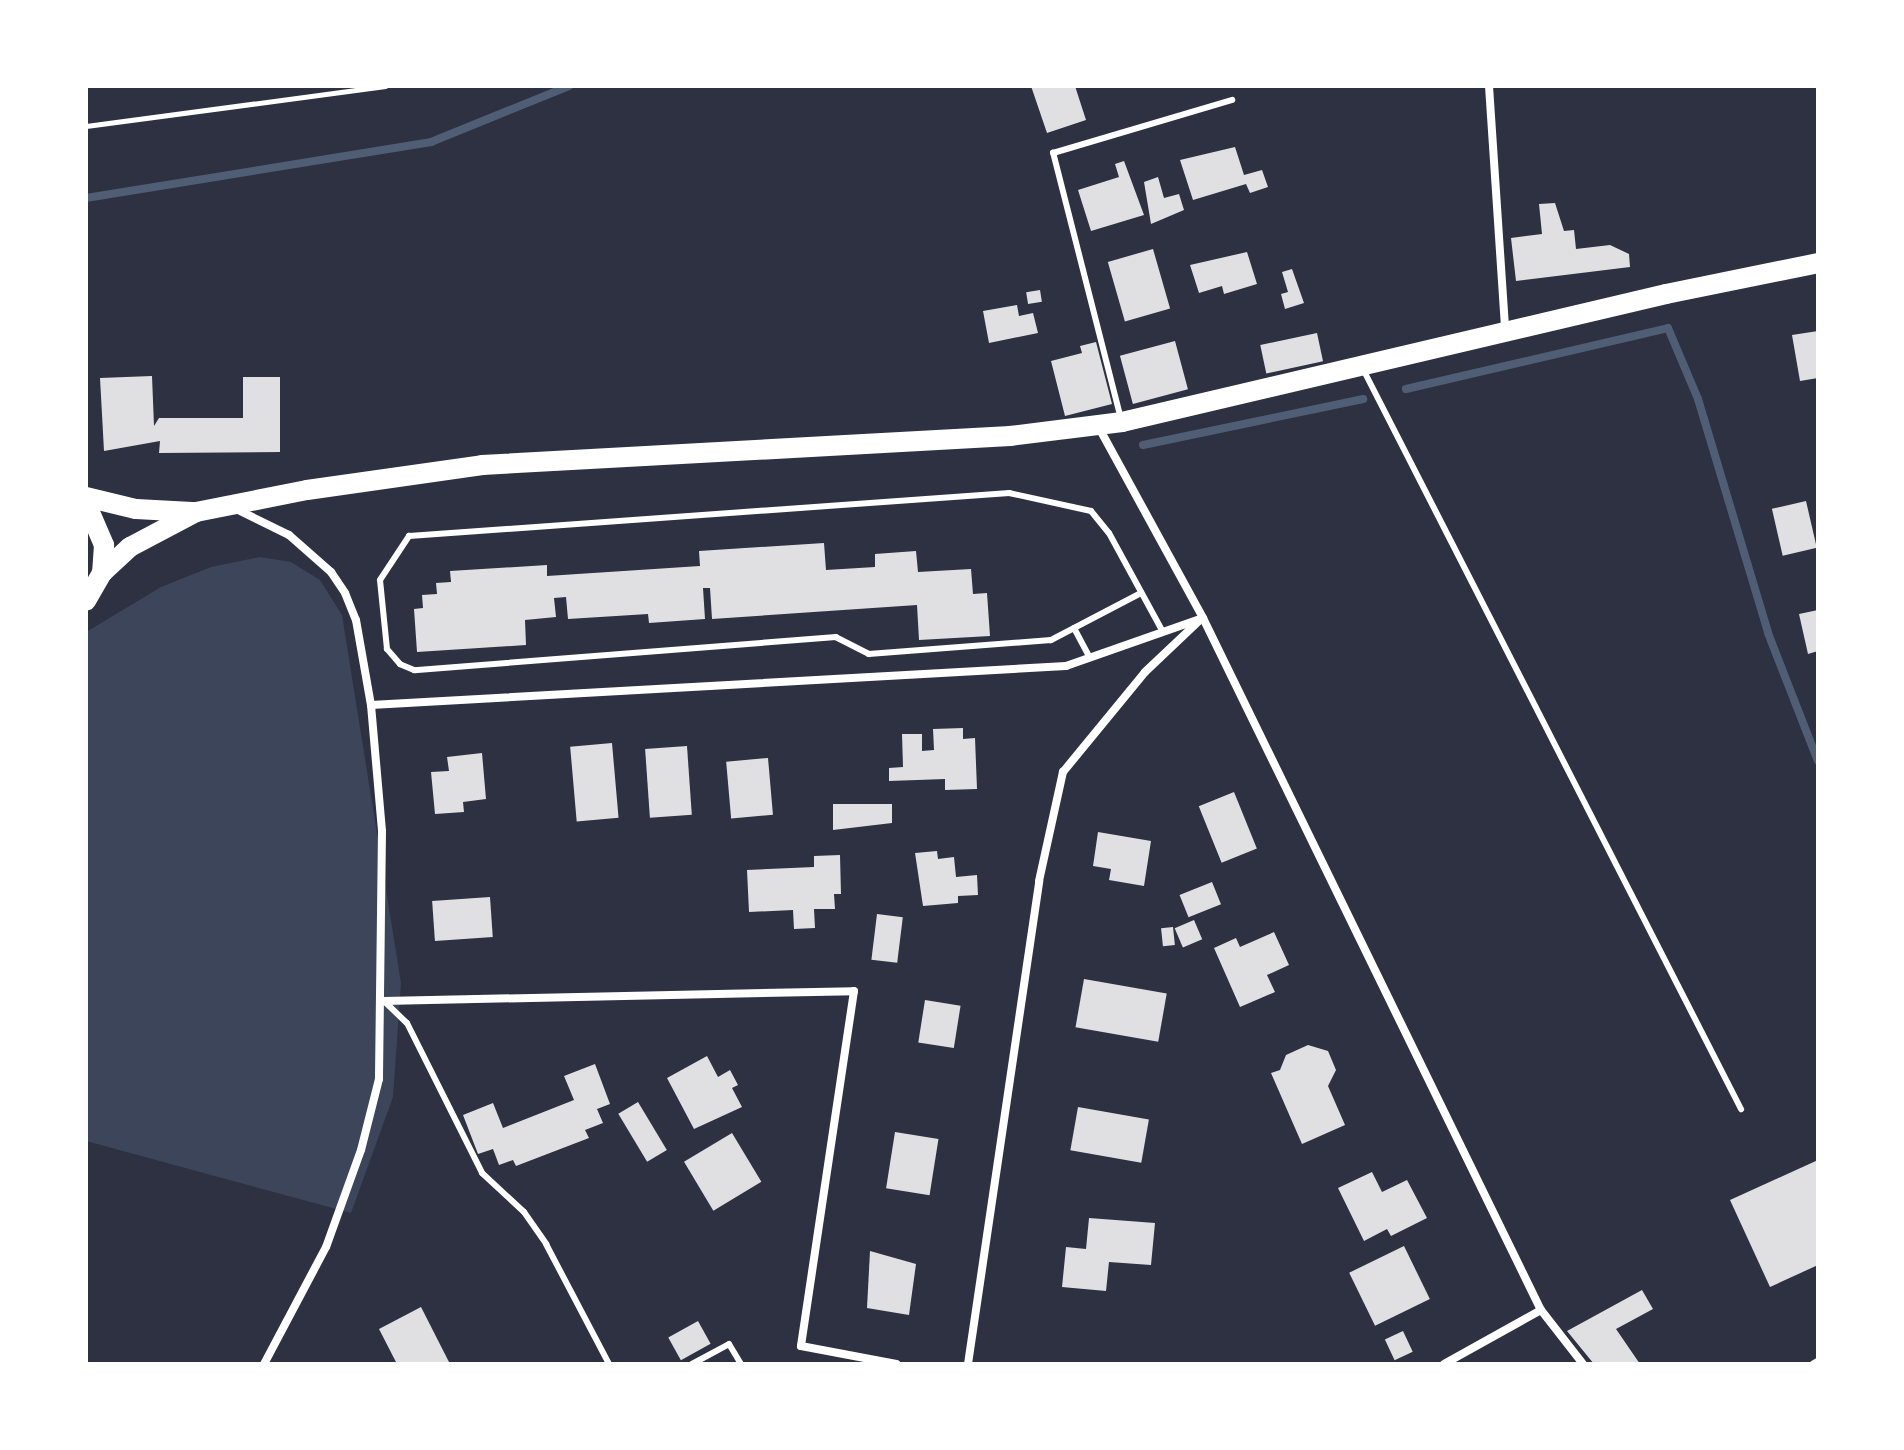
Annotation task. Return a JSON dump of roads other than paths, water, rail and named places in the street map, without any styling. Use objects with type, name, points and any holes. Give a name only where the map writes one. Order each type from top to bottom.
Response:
[{"type":"main road","points":[[86,500],[136,509],[196,512],[482,465],[1010,436],[1122,422],[1505,331],[1818,263]]},
{"type":"main road","points":[[86,500],[101,531],[102,573]]},
{"type":"main road","points":[[86,601],[102,573],[130,547],[196,512]]},
{"type":"street","points":[[1489,86],[1505,331]]},
{"type":"street","points":[[1098,425],[1203,618],[1541,1310],[1583,1364]]},
{"type":"street","points":[[226,506],[268,520],[331,572],[356,620],[371,705],[382,831],[384,1001],[379,1079],[361,1150],[326,1247],[264,1364]]},
{"type":"street","points":[[371,705],[1066,666],[1203,618]]},
{"type":"street","points":[[968,1364],[1039,881],[1063,772],[1145,672],[1203,618]]},
{"type":"street","points":[[384,1001],[854,991],[801,1346],[896,1364]]},
{"type":"street","points":[[1444,1364],[1541,1310]]},
{"type":"lane","points":[[1122,422],[1053,153],[1232,100]]},
{"type":"lane","points":[[1362,365],[1741,1109]]},
{"type":"lane","points":[[1141,593],[1051,640],[869,654],[836,637],[414,670],[387,649],[380,580],[409,536],[1009,493],[1091,511],[1141,593],[1163,632]]},
{"type":"lane","points":[[1074,628],[1090,658]]},
{"type":"lane","points":[[384,1001],[407,1023],[482,1173],[524,1212],[546,1244],[609,1364]]},
{"type":"lane","points":[[692,1364],[729,1344],[741,1364]]},
{"type":"waterway","points":[[86,198],[431,142],[569,86]]},
{"type":"waterway","points":[[1406,389],[1668,328],[1698,399],[1768,633],[1818,761]]},
{"type":"waterway","points":[[1143,445],[1363,399]]}]
